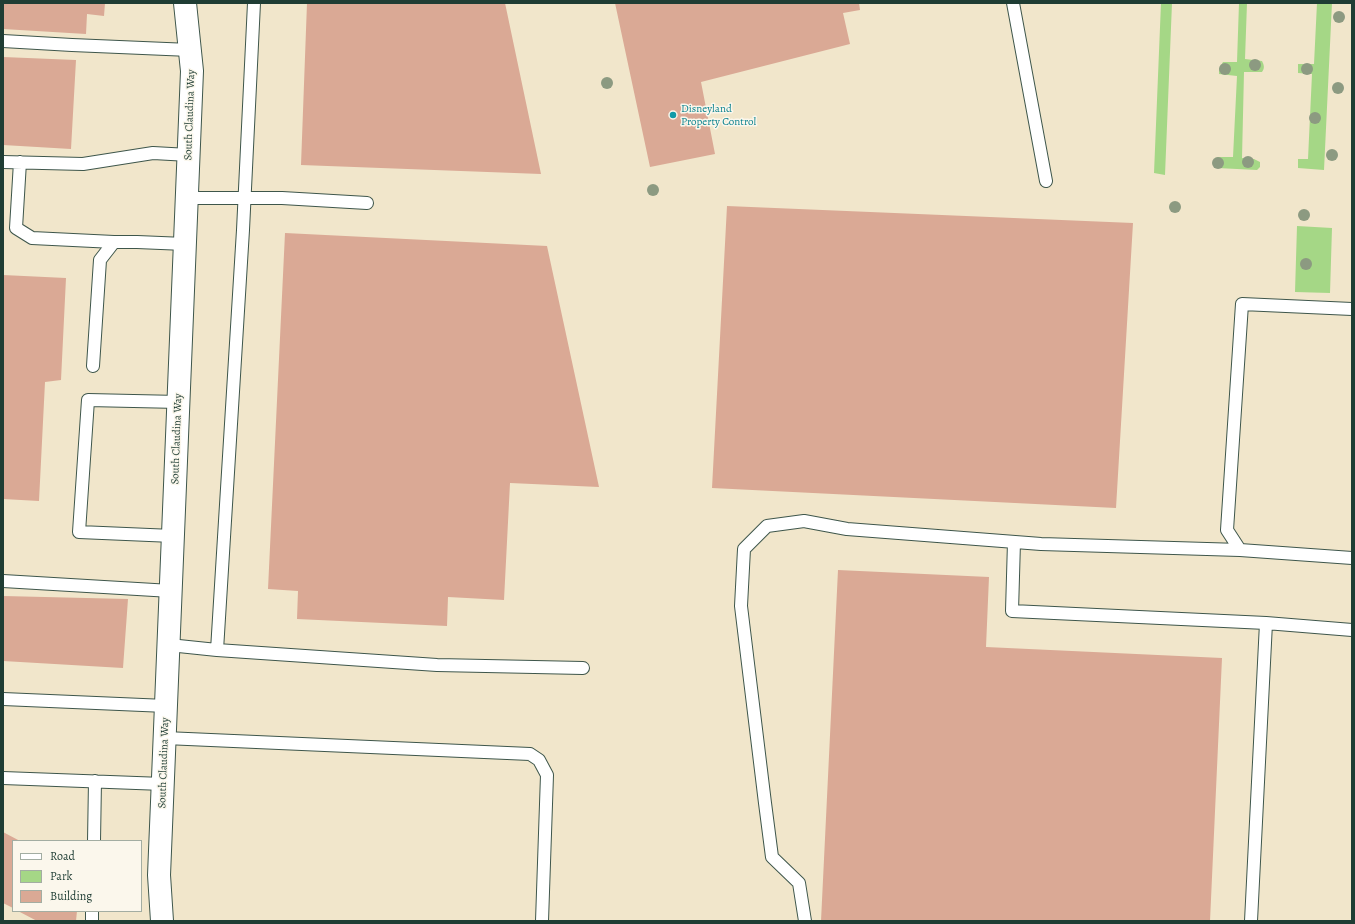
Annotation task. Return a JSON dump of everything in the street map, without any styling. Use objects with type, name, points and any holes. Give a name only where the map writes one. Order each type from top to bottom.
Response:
[{"type":"street","name":"South Claudina Way","points":[[162,921],[160,876],[163,784],[192,71],[185,3]]},
{"type":"street","name":"South Claudina Way","points":[[149,921],[160,876]]},
{"type":"lane","points":[[218,650],[254,3]]},
{"type":"lane","points":[[1013,3],[1046,181]]},
{"type":"lane","points":[[3,41],[190,50]]},
{"type":"lane","points":[[3,162],[83,164],[153,154],[189,155]]},
{"type":"lane","points":[[20,162],[16,228],[32,238],[185,244]]},
{"type":"lane","points":[[187,198],[282,198],[367,203]]},
{"type":"lane","points":[[93,366],[100,260],[114,242]]},
{"type":"lane","points":[[1240,550],[1227,530],[1242,304],[1352,309]]},
{"type":"lane","points":[[173,536],[79,532],[88,400],[179,402]]},
{"type":"lane","points":[[805,921],[799,883],[772,857],[741,606],[744,549],[766,526],[804,521],[847,529],[1041,544],[1240,550],[1352,558]]},
{"type":"lane","points":[[1014,542],[1012,610],[1266,623],[1352,630]]},
{"type":"lane","points":[[3,582],[171,591]]},
{"type":"lane","points":[[1251,921],[1266,623]]},
{"type":"lane","points":[[169,645],[218,650],[437,665],[583,668]]},
{"type":"lane","points":[[3,699],[166,706]]},
{"type":"lane","points":[[165,738],[530,754],[539,760],[547,775],[542,921]]},
{"type":"lane","points":[[3,778],[163,784]]},
{"type":"lane","points":[[94,840],[95,781]]},
{"type":"green space","points":[[1161,3],[1172,3],[1165,175],[1154,173]]},
{"type":"green space","points":[[1239,3],[1247,3],[1245,59],[1262,61],[1264,66],[1262,72],[1244,72],[1242,158],[1254,159],[1260,162],[1260,167],[1257,170],[1217,168],[1214,165],[1215,158],[1233,157],[1237,76],[1219,74],[1219,69],[1223,62],[1237,62]]},
{"type":"green space","points":[[1317,3],[1332,3],[1324,170],[1298,168],[1298,159],[1308,159],[1312,74],[1298,73],[1298,64],[1314,64]]},
{"type":"green space","points":[[1297,226],[1332,228],[1330,293],[1295,292]]},
{"type":"building","points":[[3,3],[105,3],[104,16],[87,14],[86,34],[3,29]]},
{"type":"building","points":[[307,3],[505,3],[541,174],[301,165]]},
{"type":"building","name":"Disneyland Property Control","points":[[615,3],[859,3],[860,10],[843,13],[850,44],[701,82],[715,154],[650,167]]},
{"type":"building","points":[[3,57],[76,60],[71,149],[3,145]]},
{"type":"building","points":[[727,206],[1133,223],[1116,508],[712,488]]},
{"type":"building","points":[[285,233],[547,246],[599,487],[510,483],[504,600],[448,597],[447,626],[297,619],[298,591],[268,589]]},
{"type":"building","points":[[3,275],[66,278],[61,380],[45,382],[39,501],[3,499]]},
{"type":"building","points":[[838,570],[989,577],[986,647],[1222,658],[1210,921],[821,921]]},
{"type":"building","points":[[3,596],[128,599],[123,668],[3,661]]},
{"type":"building","points":[[3,832],[18,840],[12,840],[12,908],[3,903]]},
{"type":"building","points":[[20,912],[77,912],[76,921],[37,921]]},
{"type":"place","name":"Disneyland Property Control","points":[[673,115]]}]
